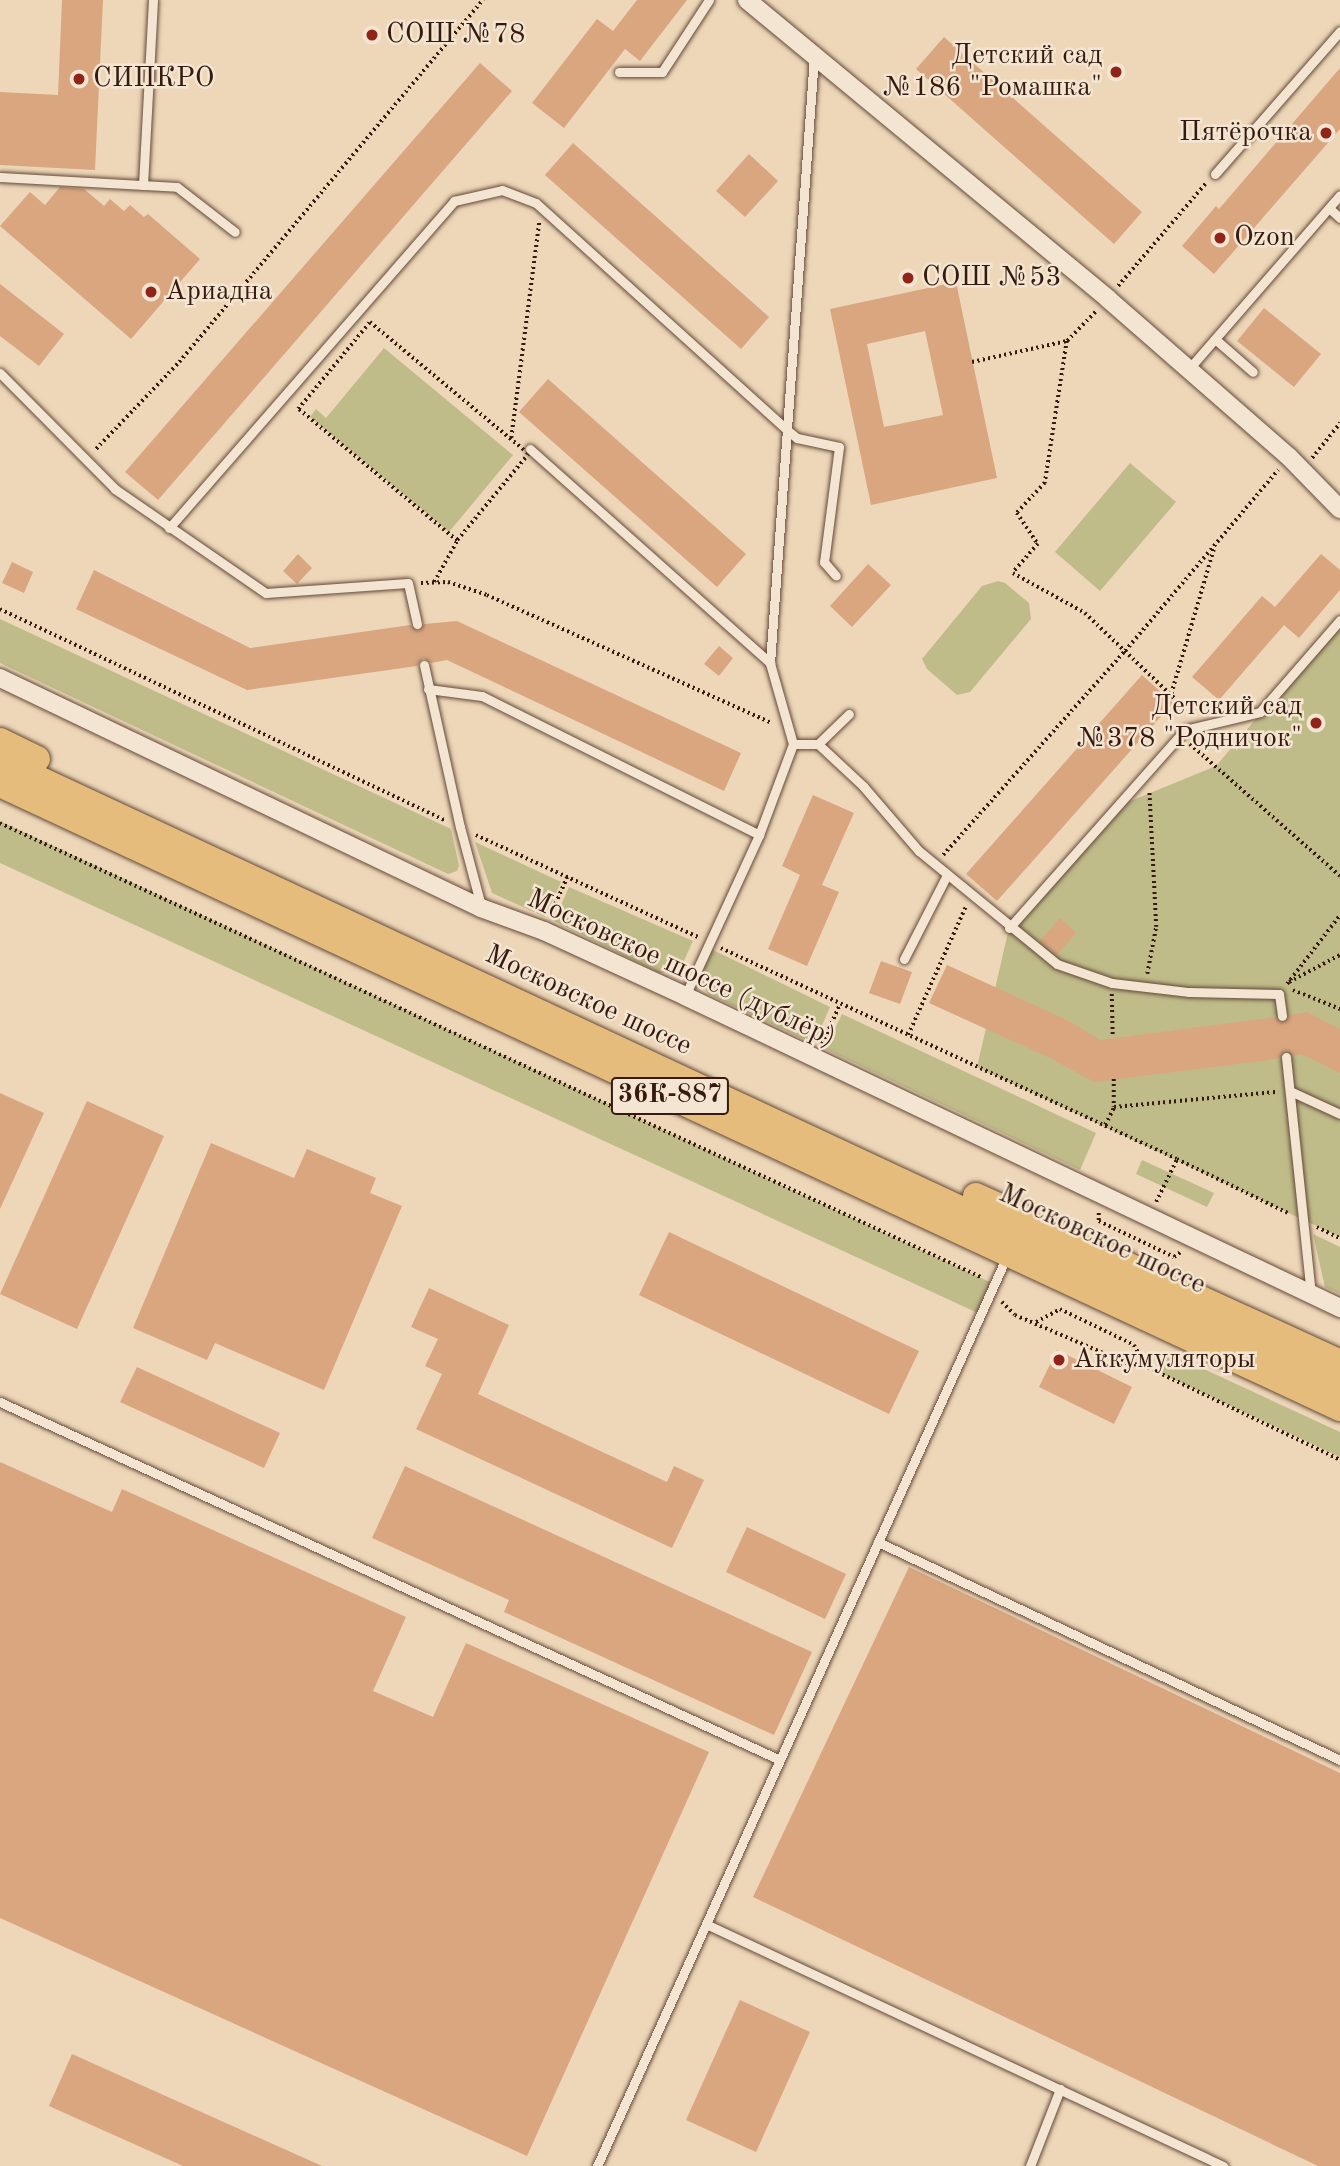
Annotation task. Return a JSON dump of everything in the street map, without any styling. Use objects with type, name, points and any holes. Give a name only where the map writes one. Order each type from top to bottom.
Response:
[{"type":"main road","name":"Московское шоссе","points":[[0,741],[469,963],[1340,1363]]},
{"type":"main road","name":"Московское шоссе","points":[[0,761],[1012,1244],[1340,1408]]},
{"type":"main road","name":"Московское шоссе","points":[[0,784],[1012,1244],[1245,1342],[1340,1386]]},
{"type":"street","points":[[747,0],[1108,299],[1187,371],[1289,457],[1340,509]]},
{"type":"street","name":"Московское шоссе (дублёр)","points":[[0,677],[481,908],[544,931],[685,996],[814,1060],[1340,1308]]},
{"type":"street","points":[[1245,1342],[1340,1355]]},
{"type":"lane","points":[[143,185],[153,0]]},
{"type":"lane","points":[[619,72],[662,72],[709,0]]},
{"type":"lane","points":[[1214,174],[1340,31]]},
{"type":"lane","points":[[685,996],[759,835],[793,744],[770,663],[814,56]]},
{"type":"lane","points":[[0,177],[177,187],[235,232]]},
{"type":"lane","points":[[169,528],[454,201],[502,190],[541,207],[797,438],[839,447],[824,562],[836,576]]},
{"type":"lane","points":[[1187,371],[1340,195]]},
{"type":"lane","points":[[1329,208],[1340,218]]},
{"type":"lane","points":[[1215,339],[1253,372]]},
{"type":"lane","points":[[0,373],[115,489],[266,593],[408,583],[417,624]]},
{"type":"lane","points":[[530,449],[770,663]]},
{"type":"lane","points":[[1009,928],[1185,730],[1261,712],[1340,620]]},
{"type":"lane","points":[[424,665],[481,908]]},
{"type":"lane","points":[[428,688],[482,696],[759,835]]},
{"type":"lane","points":[[818,744],[849,714]]},
{"type":"lane","points":[[793,744],[818,744],[863,786],[919,851],[1009,928],[1056,964],[1111,983],[1188,992],[1279,994],[1282,1016]]},
{"type":"lane","points":[[904,959],[947,875]]},
{"type":"lane","points":[[1286,1057],[1311,1294]]},
{"type":"lane","points":[[1290,1091],[1340,1114]]},
{"type":"lane","points":[[597,2166],[1012,1244]]},
{"type":"lane","points":[[0,1402],[780,1760]]},
{"type":"lane","points":[[878,1542],[1340,1760]]},
{"type":"lane","points":[[706,1924],[1223,2166]]},
{"type":"lane","points":[[1030,2166],[1060,2090]]},
{"type":"path","points":[[86,459],[188,351],[483,0]]},
{"type":"path","points":[[972,362],[1067,341],[1108,299],[1214,174]]},
{"type":"path","points":[[511,439],[541,207]]},
{"type":"path","points":[[434,582],[457,541],[529,454],[370,322],[298,409],[457,541]]},
{"type":"path","points":[[1067,341],[1045,483],[1017,513],[1038,544],[1013,573],[1085,613],[1204,726]]},
{"type":"path","points":[[1302,470],[1340,423]]},
{"type":"path","points":[[935,865],[1125,651],[1289,457]]},
{"type":"path","points":[[1171,694],[1215,545]]},
{"type":"path","points":[[408,583],[448,582],[487,595],[790,730]]},
{"type":"path","points":[[0,609],[567,877],[1105,1125],[1340,1238]]},
{"type":"path","points":[[1181,735],[1340,876]]},
{"type":"path","points":[[1145,987],[1156,927],[1148,771]]},
{"type":"path","points":[[0,823],[994,1284],[1003,1304],[1015,1315],[1129,1364],[1146,1366],[1340,1460]]},
{"type":"path","points":[[544,931],[567,877]]},
{"type":"path","points":[[908,1035],[971,896]]},
{"type":"path","points":[[1279,994],[1340,915]]},
{"type":"path","points":[[1288,983],[1340,955]]},
{"type":"path","points":[[1111,983],[1113,1038]]},
{"type":"path","points":[[814,1060],[840,1004]]},
{"type":"path","points":[[1105,1125],[1114,1107],[1114,1079]]},
{"type":"path","points":[[1114,1107],[1290,1091]]},
{"type":"path","points":[[1149,1216],[1177,1159]]},
{"type":"path","points":[[1099,1221],[1174,1256]]},
{"type":"path","points":[[1034,1323],[1060,1309],[1134,1345],[1146,1366]]},
{"type":"shaded area","points":[[384,348],[513,455],[449,532],[310,417],[316,409],[326,418]]},
{"type":"shaded area","points":[[1130,463],[1176,502],[1100,591],[1055,552]]},
{"type":"shaded area","points":[[998,581],[1005,583],[1029,603],[1031,619],[970,692],[957,695],[927,669],[922,659],[982,586]]},
{"type":"shaded area","points":[[0,619],[451,829],[459,866],[457,871],[448,874],[0,663]]},
{"type":"shaded area","points":[[1340,620],[1340,1237],[977,1067],[1009,928],[1116,807],[1216,766]]},
{"type":"shaded area","points":[[0,821],[994,1284],[980,1314],[0,863]]},
{"type":"shaded area","points":[[475,842],[561,882],[545,917],[492,893]]},
{"type":"shaded area","points":[[569,887],[693,941],[682,965],[671,972],[659,973],[554,921]]},
{"type":"shaded area","points":[[711,949],[830,1007],[814,1044],[708,994],[702,982],[701,969]]},
{"type":"shaded area","points":[[842,1014],[1096,1133],[1080,1170],[825,1049]]},
{"type":"shaded area","points":[[1142,1160],[1214,1193],[1207,1207],[1136,1174]]},
{"type":"shaded area","points":[[1313,1234],[1340,1247],[1340,1294],[1325,1287]]},
{"type":"shaded area","points":[[1167,1352],[1340,1432],[1340,1457],[1160,1373]]},
{"type":"building","name":"СИПКРО","points":[[62,0],[103,0],[95,170],[0,165],[0,92],[58,95]]},
{"type":"building","points":[[637,0],[687,0],[640,61],[625,49],[564,128],[532,103],[597,19],[613,31]]},
{"type":"building","points":[[944,37],[1142,212],[1114,244],[916,69]]},
{"type":"building","points":[[480,63],[512,91],[158,500],[125,472]]},
{"type":"building","points":[[1340,68],[1340,129],[1214,274],[1182,246],[1216,206],[1219,209]]},
{"type":"building","points":[[573,143],[769,317],[741,349],[545,175]]},
{"type":"building","points":[[749,154],[778,181],[745,217],[716,191]]},
{"type":"building","points":[[60,187],[84,189],[104,206],[110,199],[124,211],[130,205],[144,217],[148,214],[200,259],[131,339],[0,226],[30,192],[45,205]]},
{"type":"building","points":[[956,282],[997,478],[871,505],[830,309]],"holes":[[[925,331],[943,415],[884,427],[867,344]]]},
{"type":"building","points":[[0,284],[64,334],[39,366],[0,336]]},
{"type":"building","points":[[1264,308],[1321,354],[1294,387],[1237,341]]},
{"type":"building","points":[[548,379],[746,554],[717,587],[519,412]]},
{"type":"building","points":[[298,554],[312,568],[297,584],[283,571]]},
{"type":"building","points":[[1321,554],[1340,570],[1340,590],[1299,638],[1284,625],[1219,700],[1192,677],[1262,596],[1275,607]]},
{"type":"building","points":[[12,562],[33,572],[24,593],[2,583]]},
{"type":"building","points":[[868,564],[891,585],[852,627],[830,606]]},
{"type":"building","points":[[94,570],[250,648],[410,625],[418,631],[424,624],[457,621],[741,753],[724,791],[447,660],[431,663],[423,658],[417,666],[247,690],[76,609]]},
{"type":"building","points":[[719,646],[733,658],[719,676],[704,664]]},
{"type":"building","points":[[1142,675],[1173,703],[997,901],[966,874]]},
{"type":"building","points":[[813,795],[854,813],[822,885],[839,892],[807,966],[768,949],[800,875],[782,866]]},
{"type":"building","points":[[1060,918],[1076,933],[1057,955],[1040,941]]},
{"type":"building","points":[[881,961],[912,972],[900,1004],[869,993]]},
{"type":"building","points":[[947,965],[1069,1021],[1100,1040],[1275,1017],[1282,1023],[1289,1015],[1307,1012],[1340,1029],[1340,1073],[1301,1054],[1293,1056],[1286,1050],[1279,1058],[1270,1060],[1094,1082],[1052,1059],[929,1003]]},
{"type":"building","points":[[0,1093],[44,1113],[0,1209]]},
{"type":"building","points":[[87,1101],[164,1136],[77,1329],[0,1294]]},
{"type":"building","points":[[211,1143],[294,1178],[307,1149],[376,1178],[370,1193],[402,1206],[324,1390],[215,1343],[207,1360],[133,1328]]},
{"type":"building","points":[[669,1232],[919,1351],[889,1414],[639,1295]]},
{"type":"building","points":[[429,1288],[509,1325],[478,1394],[667,1482],[674,1466],[704,1480],[672,1548],[416,1429],[442,1374],[425,1366],[438,1339],[411,1327]]},
{"type":"building","points":[[1057,1350],[1132,1387],[1114,1424],[1039,1387]]},
{"type":"building","points":[[137,1367],[280,1433],[264,1468],[120,1402]]},
{"type":"building","points":[[0,1462],[112,1512],[122,1489],[406,1617],[373,1691],[433,1717],[466,1643],[709,1752],[527,2156],[0,1918]]},
{"type":"building","points":[[405,1466],[812,1652],[774,1735],[504,1612],[509,1600],[372,1538]]},
{"type":"building","points":[[747,1527],[846,1574],[825,1619],[726,1572]]},
{"type":"building","points":[[909,1567],[1340,1773],[1340,2166],[1318,2166],[753,1897]]},
{"type":"building","points":[[740,2000],[810,2032],[756,2152],[686,2120]]},
{"type":"building","points":[[72,2054],[322,2166],[183,2166],[49,2106]]},
{"type":"place","name":"СОШ №78","points":[[372,35]]},
{"type":"place","name":"Детский сад №186 \"Ромашка\"","points":[[1116,72]]},
{"type":"place","name":"СИПКРО","points":[[79,79]]},
{"type":"place","name":"Пятёрочка","points":[[1326,133]]},
{"type":"place","name":"Ozon","points":[[1220,238]]},
{"type":"place","name":"СОШ №53","points":[[908,278]]},
{"type":"place","name":"Ариадна","points":[[151,292]]},
{"type":"place","name":"Детский сад №378 \"Родничок\"","points":[[1316,723]]},
{"type":"place","name":"Аккумуляторы","points":[[1059,1360]]}]
